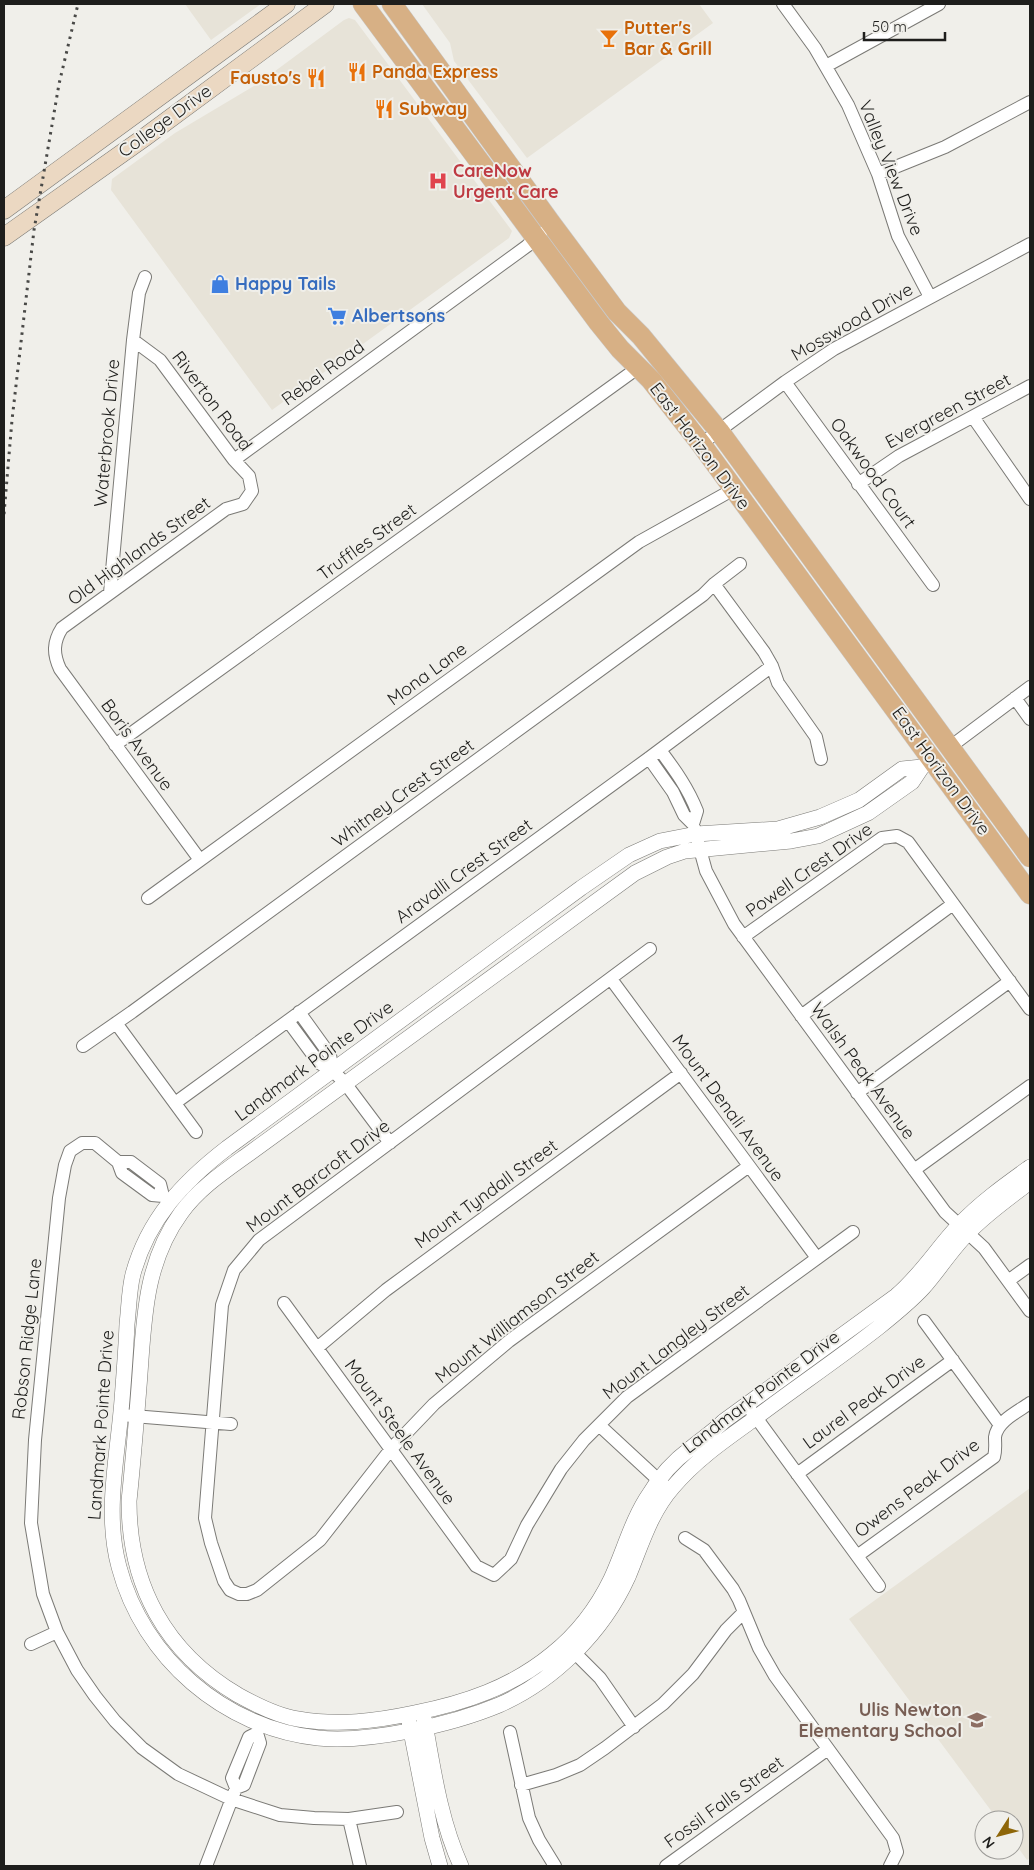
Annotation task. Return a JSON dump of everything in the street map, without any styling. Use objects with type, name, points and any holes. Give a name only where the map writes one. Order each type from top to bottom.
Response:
[{"type":"main road","name":"College Drive","points":[[4,210],[286,4]]},
{"type":"main road","name":"College Drive","points":[[4,237],[145,137],[326,4]]},
{"type":"main road","name":"East Horizon Drive","points":[[363,4],[598,323],[620,349],[639,367],[701,444],[927,763],[1030,894]]},
{"type":"main road","name":"East Horizon Drive","points":[[392,4],[617,312],[647,343],[719,431],[1030,857]]},
{"type":"main road","points":[[131,116],[145,137]]},
{"type":"main road","points":[[734,490],[742,490],[750,495],[784,538],[798,549],[806,551]]},
{"type":"street","name":"Valley View Drive","points":[[783,4],[826,66],[859,127],[878,174],[898,236],[930,297]]},
{"type":"street","points":[[826,66],[939,4]]},
{"type":"street","points":[[878,174],[945,147],[1030,102]]},
{"type":"street","name":"Rebel Road","points":[[234,460],[536,239],[550,222]]},
{"type":"street","name":"Mosswood Drive","points":[[701,444],[784,382],[834,349],[1030,244]]},
{"type":"street","name":"Waterbrook Drive","points":[[110,593],[138,293],[145,277]]},
{"type":"street","name":"Riverton Road","points":[[133,340],[160,360],[234,460],[249,476],[252,491]]},
{"type":"street","name":"Truffles Street","points":[[115,745],[639,367]]},
{"type":"street","name":"Oakwood Court","points":[[784,382],[933,585]]},
{"type":"street","name":"Evergreen Street","points":[[858,484],[899,456],[1030,386]]},
{"type":"street","points":[[973,417],[1030,499]]},
{"type":"street","name":"Mona Lane","points":[[148,898],[639,542],[734,490]]},
{"type":"street","name":"Old Highlands Street","points":[[54,646],[62,628],[226,509],[243,504],[252,491]]},
{"type":"street","name":"Whitney Crest Street","points":[[83,1046],[695,600],[740,564]]},
{"type":"street","points":[[714,584],[764,652],[772,666],[778,683],[816,737],[821,760]]},
{"type":"street","name":"Boris Avenue","points":[[54,646],[55,659],[60,669],[200,860]]},
{"type":"street","name":"Aravalli Crest Street","points":[[175,1103],[660,750],[772,666]]},
{"type":"street","points":[[950,747],[1030,687]]},
{"type":"street","points":[[1016,698],[1030,719]]},
{"type":"street","name":"Landmark Pointe Drive","points":[[950,747],[927,763],[912,782],[868,813],[818,836],[791,842],[699,849],[667,857],[635,873],[211,1182],[182,1211],[169,1231],[158,1256],[145,1304],[129,1501],[129,1529],[134,1553],[143,1585],[155,1611],[168,1632],[192,1660],[225,1687],[262,1722],[296,1719],[346,1723],[422,1712],[464,1702],[490,1692],[587,1640],[609,1611],[626,1580],[645,1532],[670,1490],[698,1461],[879,1327],[909,1301],[923,1288],[982,1202],[1030,1167]]},
{"type":"street","points":[[660,750],[678,774],[697,811],[694,829]]},
{"type":"street","points":[[649,758],[673,792],[684,815],[694,829]]},
{"type":"street","name":"Landmark Pointe Drive","points":[[927,763],[902,769],[859,800],[820,817],[778,829],[694,829],[629,855],[199,1169],[166,1199],[149,1233],[133,1274],[129,1297],[112,1513],[118,1565],[127,1592],[145,1627],[180,1673],[216,1702],[239,1715],[297,1734],[316,1738],[343,1739],[418,1729],[498,1705],[527,1691],[570,1648],[578,1631],[598,1603],[611,1579],[639,1511],[658,1480],[684,1454],[746,1405],[896,1296],[963,1229],[990,1212],[1030,1182]]},
{"type":"street","name":"Walsh Peak Avenue","points":[[694,829],[706,871],[719,898],[743,937],[945,1212],[984,1248],[1030,1311]]},
{"type":"street","name":"Powell Crest Drive","points":[[743,937],[882,838],[897,836],[908,842],[953,904]]},
{"type":"street","points":[[801,1016],[953,904],[1030,1009]]},
{"type":"street","name":"Mount Barcroft Drive","points":[[238,1594],[230,1590],[224,1581],[205,1518],[222,1305],[234,1270],[259,1240],[650,950]]},
{"type":"street","name":"Mount Denali Avenue","points":[[611,979],[817,1258]]},
{"type":"street","points":[[857,1093],[1010,981]]},
{"type":"street","points":[[299,1012],[330,1055],[333,1071]]},
{"type":"street","points":[[288,1021],[319,1063],[333,1071],[345,1083],[390,1143]]},
{"type":"street","points":[[116,1023],[196,1132]]},
{"type":"street","name":"Mount Tyndall Street","points":[[317,1348],[386,1290],[681,1073]]},
{"type":"street","points":[[914,1170],[1030,1086]]},
{"type":"street","name":"Robson Ridge Lane","points":[[166,1199],[152,1195],[122,1173],[118,1162],[95,1142],[82,1143],[70,1151],[65,1165],[59,1198],[35,1440],[31,1522],[43,1594],[57,1632],[77,1670],[94,1696],[115,1721],[142,1748],[178,1774],[234,1793],[280,1814],[314,1818],[349,1819],[397,1812]]},
{"type":"street","name":"Mount Williamson Street","points":[[238,1594],[247,1594],[256,1590],[320,1540],[391,1449],[434,1404],[509,1341],[750,1166]]},
{"type":"street","points":[[166,1199],[182,1211]]},
{"type":"street","name":"Mount Langley Street","points":[[494,1575],[511,1559],[527,1526],[561,1470],[584,1440],[627,1397],[853,1232]]},
{"type":"street","points":[[1008,1281],[1030,1265]]},
{"type":"street","name":"Mount Steele Avenue","points":[[284,1303],[476,1566],[494,1575]]},
{"type":"street","points":[[924,1321],[1000,1425],[1030,1403]]},
{"type":"street","name":"Laurel Peak Drive","points":[[797,1474],[952,1360]]},
{"type":"street","points":[[746,1405],[879,1586]]},
{"type":"street","points":[[121,1415],[231,1424]]},
{"type":"street","points":[[599,1425],[670,1490]]},
{"type":"street","name":"Owens Peak Drive","points":[[856,1556],[994,1457],[995,1436],[1000,1425]]},
{"type":"street","points":[[685,1538],[704,1550],[733,1589],[740,1600],[743,1613],[759,1648],[775,1676],[893,1838],[897,1852],[890,1866]]},
{"type":"street","points":[[521,1785],[556,1775],[580,1764],[606,1748],[663,1704],[693,1674],[726,1630],[743,1613]]},
{"type":"street","points":[[31,1644],[57,1632]]},
{"type":"street","points":[[570,1648],[600,1678],[634,1726]]},
{"type":"street","points":[[422,1712],[418,1729],[432,1838],[440,1866]]},
{"type":"street","points":[[407,1714],[418,1729],[452,1845],[462,1866]]},
{"type":"street","points":[[206,1866],[234,1793],[232,1778],[249,1737],[262,1722]]},
{"type":"street","points":[[510,1732],[529,1818],[539,1840],[555,1866]]},
{"type":"street","name":"Fossil Falls Street","points":[[666,1866],[828,1749]]},
{"type":"street","points":[[349,1819],[360,1866]]},
{"type":"shaded area","points":[[185,4],[261,4],[211,40]]},
{"type":"shaded area","points":[[422,4],[699,4],[713,23],[527,158],[454,61],[450,43]]},
{"type":"shaded area","points":[[349,18],[355,20],[512,231],[509,238],[272,410],[111,190],[112,179],[175,133],[259,83]]},
{"type":"shaded area","name":"Ulis Newton Elementary School","points":[[1030,1488],[1030,1858],[1027,1860],[1024,1856],[1024,1810],[991,1810],[849,1619]]},
{"type":"railway","points":[[4,514],[12,420],[34,230],[59,84],[78,4]]},
{"type":"place","name":"Putter's Bar & Grill","points":[[609,38]]},
{"type":"place","name":"Panda Express","points":[[357,72]]},
{"type":"place","name":"Fausto's","points":[[316,78]]},
{"type":"place","name":"Subway","points":[[384,109]]},
{"type":"place","name":"CareNow Urgent Care","points":[[438,181]]},
{"type":"place","name":"Happy Tails","points":[[220,284]]},
{"type":"place","name":"Albertsons","points":[[337,316]]},
{"type":"place","name":"Ulis Newton Elementary School","points":[[977,1720]]}]
